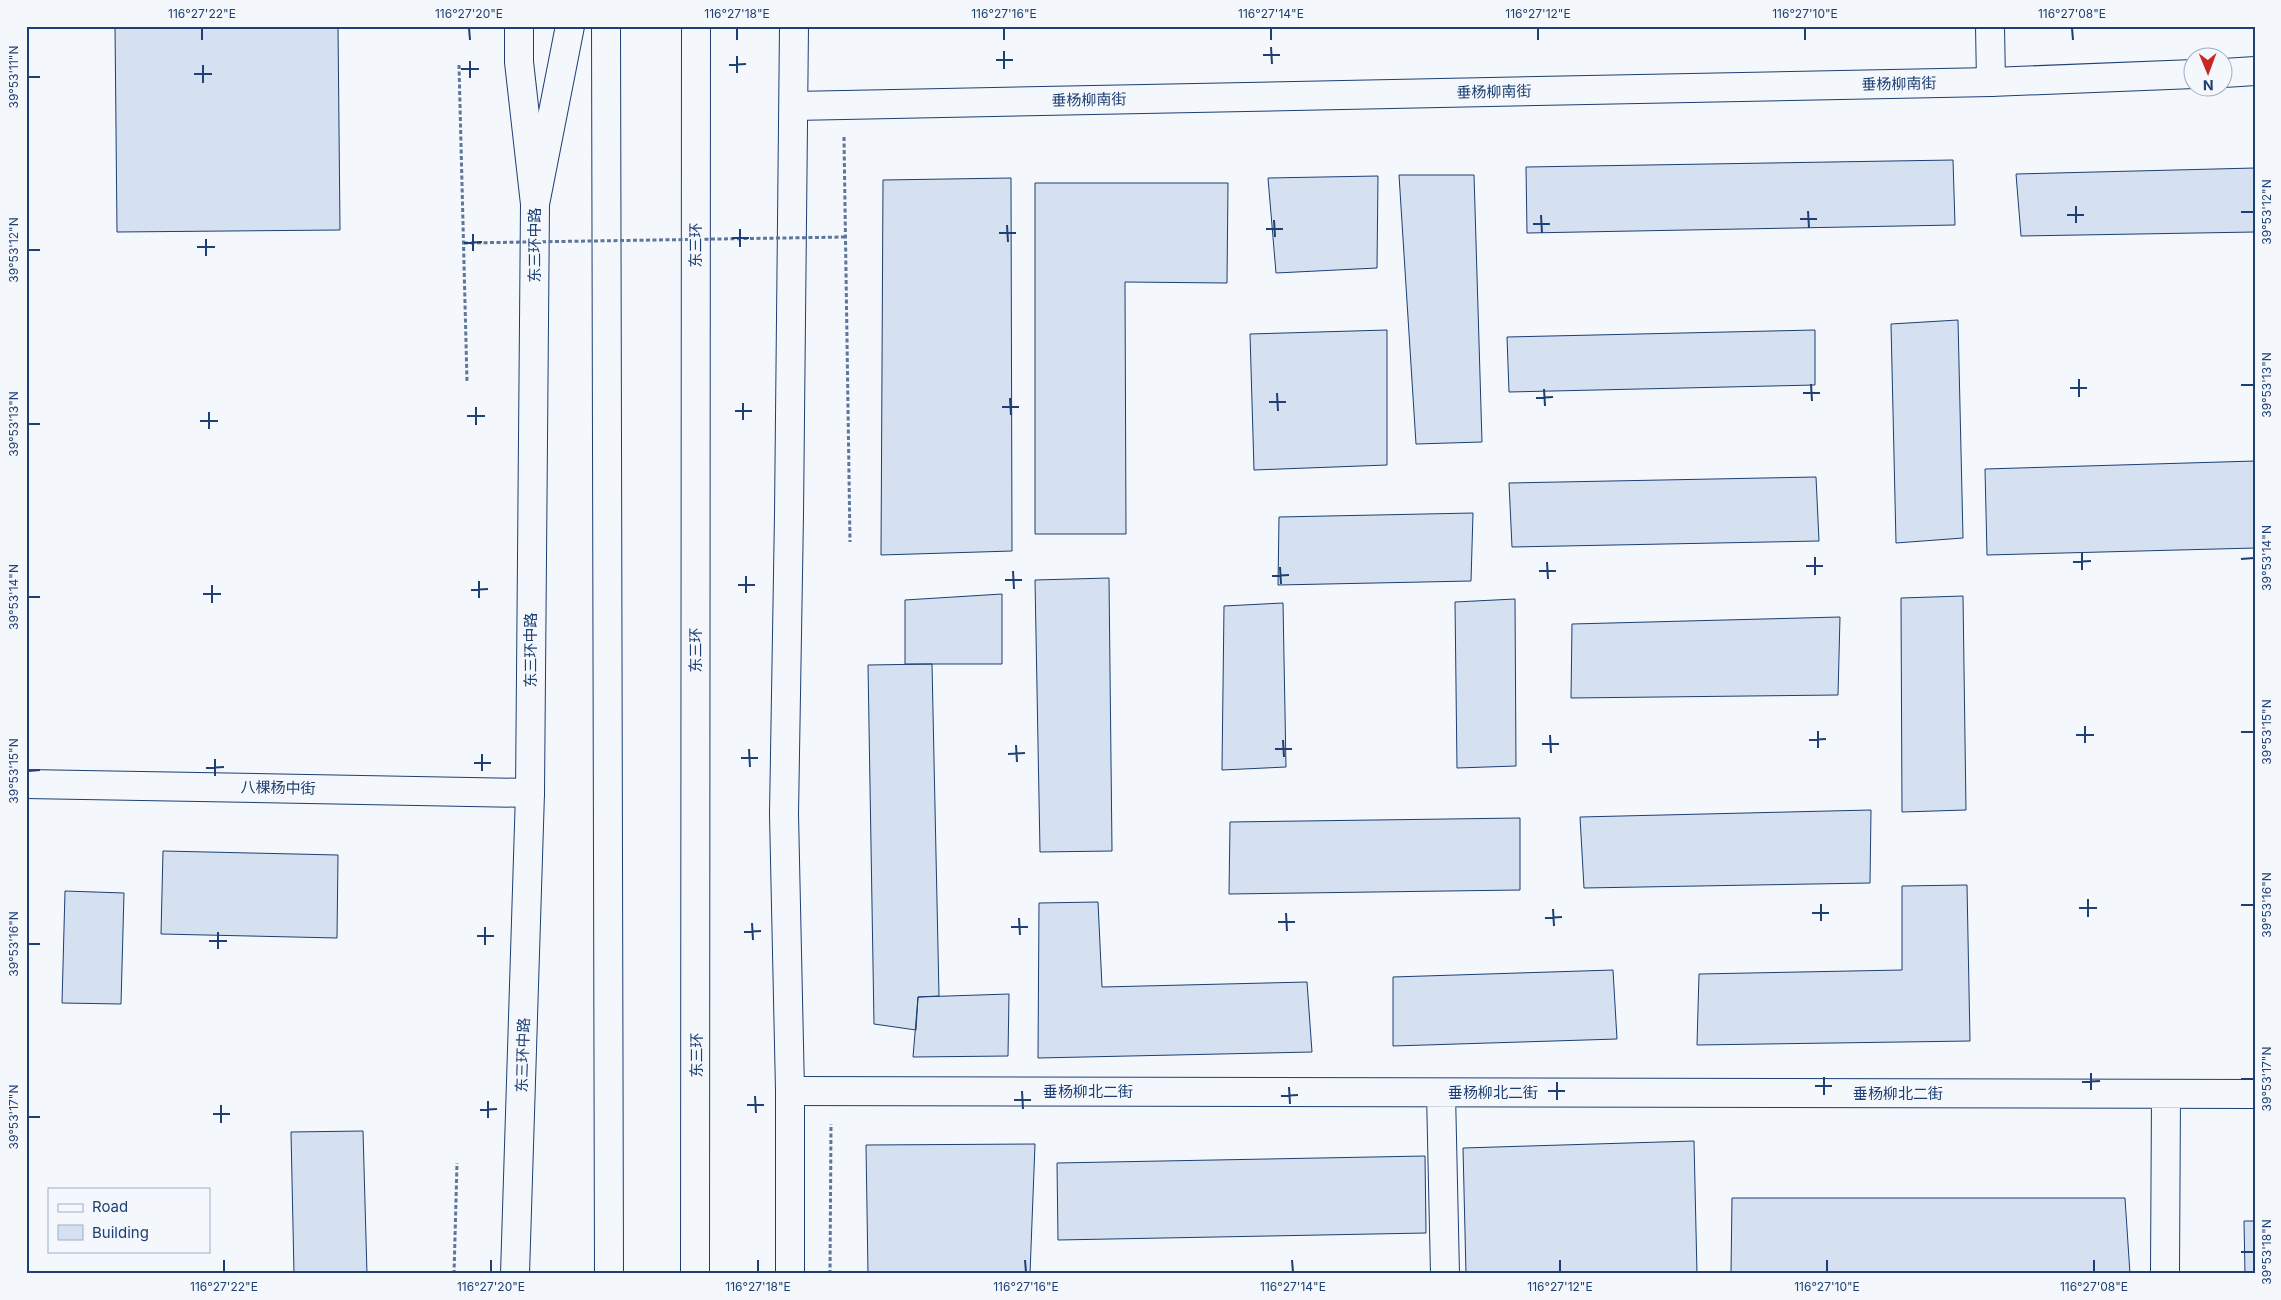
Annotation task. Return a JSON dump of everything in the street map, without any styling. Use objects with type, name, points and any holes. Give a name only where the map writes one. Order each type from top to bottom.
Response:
[{"type":"main road","name":"东三环中路","points":[[515,1274],[530,793],[535,204],[519,62],[519,26]]},
{"type":"main road","points":[[535,204],[570,26]]},
{"type":"main road","points":[[606,26],[609,1274]]},
{"type":"main road","name":"东三环","points":[[695,1274],[696,26]]},
{"type":"main road","points":[[790,1274],[790,1091],[784,814],[794,26]]},
{"type":"main road","points":[[1990,26],[1991,82]]},
{"type":"main road","points":[[2234,73],[2255,72]]},
{"type":"main road","name":"垂杨柳南街","points":[[794,106],[1991,82],[2184,74]]},
{"type":"main road","name":"八棵杨中街","points":[[26,784],[530,793]]},
{"type":"main road","name":"垂杨柳北二街","points":[[790,1091],[2255,1094]]},
{"type":"main road","points":[[1441,1093],[1445,1274]]},
{"type":"main road","points":[[2165,1274],[2166,1094]]},
{"type":"path","points":[[459,65],[467,382]]},
{"type":"path","points":[[844,146],[850,542]]},
{"type":"path","points":[[464,243],[846,237]]},
{"type":"path","points":[[830,1274],[831,1092]]},
{"type":"path","points":[[454,1274],[457,1163]]},
{"type":"building","points":[[115,26],[338,26],[340,230],[117,232]]},
{"type":"building","points":[[1953,160],[1955,225],[1527,233],[1526,167]]},
{"type":"building","points":[[2255,168],[2255,232],[2021,236],[2016,174]]},
{"type":"building","points":[[1399,175],[1474,175],[1482,442],[1416,444]]},
{"type":"building","points":[[1378,176],[1377,268],[1276,273],[1268,178]]},
{"type":"building","points":[[1011,178],[1012,551],[881,555],[883,180]]},
{"type":"building","points":[[1035,183],[1228,183],[1227,283],[1125,282],[1126,534],[1035,534]]},
{"type":"building","points":[[1958,320],[1963,538],[1896,543],[1891,324]]},
{"type":"building","points":[[1387,330],[1387,465],[1254,470],[1250,334]]},
{"type":"building","points":[[1815,330],[1815,385],[1509,392],[1507,337]]},
{"type":"building","points":[[2255,461],[2255,548],[1987,555],[1985,469]]},
{"type":"building","points":[[1816,477],[1819,541],[1512,547],[1509,483]]},
{"type":"building","points":[[1473,513],[1471,581],[1278,585],[1279,517]]},
{"type":"building","points":[[1109,578],[1112,851],[1040,852],[1035,580]]},
{"type":"building","points":[[1002,594],[1002,664],[905,664],[905,600]]},
{"type":"building","points":[[1963,596],[1966,810],[1902,812],[1901,598]]},
{"type":"building","points":[[1515,599],[1516,766],[1457,768],[1455,602]]},
{"type":"building","points":[[1283,603],[1286,767],[1222,770],[1224,606]]},
{"type":"building","points":[[1840,617],[1838,695],[1571,698],[1572,624]]},
{"type":"building","points":[[932,664],[939,996],[918,997],[916,1030],[874,1024],[868,665]]},
{"type":"building","points":[[1871,810],[1870,883],[1584,888],[1580,817]]},
{"type":"building","points":[[1520,818],[1520,890],[1229,894],[1230,822]]},
{"type":"building","points":[[163,851],[338,855],[337,938],[161,934]]},
{"type":"building","points":[[1967,885],[1970,1041],[1697,1045],[1699,974],[1902,970],[1902,886]]},
{"type":"building","points":[[65,891],[124,893],[121,1004],[62,1003]]},
{"type":"building","points":[[1098,902],[1102,987],[1307,982],[1312,1052],[1038,1058],[1039,903]]},
{"type":"building","points":[[1613,970],[1617,1039],[1393,1046],[1393,977]]},
{"type":"building","points":[[1009,994],[1008,1056],[913,1057],[918,997]]},
{"type":"building","points":[[363,1131],[367,1274],[294,1274],[291,1132]]},
{"type":"building","points":[[1694,1141],[1697,1274],[1466,1274],[1463,1148]]},
{"type":"building","points":[[1035,1144],[1030,1274],[868,1274],[866,1145]]},
{"type":"building","points":[[1425,1156],[1426,1233],[1058,1240],[1057,1163]]},
{"type":"building","points":[[1732,1198],[2125,1198],[2130,1274],[1731,1274]]},
{"type":"building","points":[[2244,1221],[2255,1221],[2255,1274],[2245,1274]]}]
